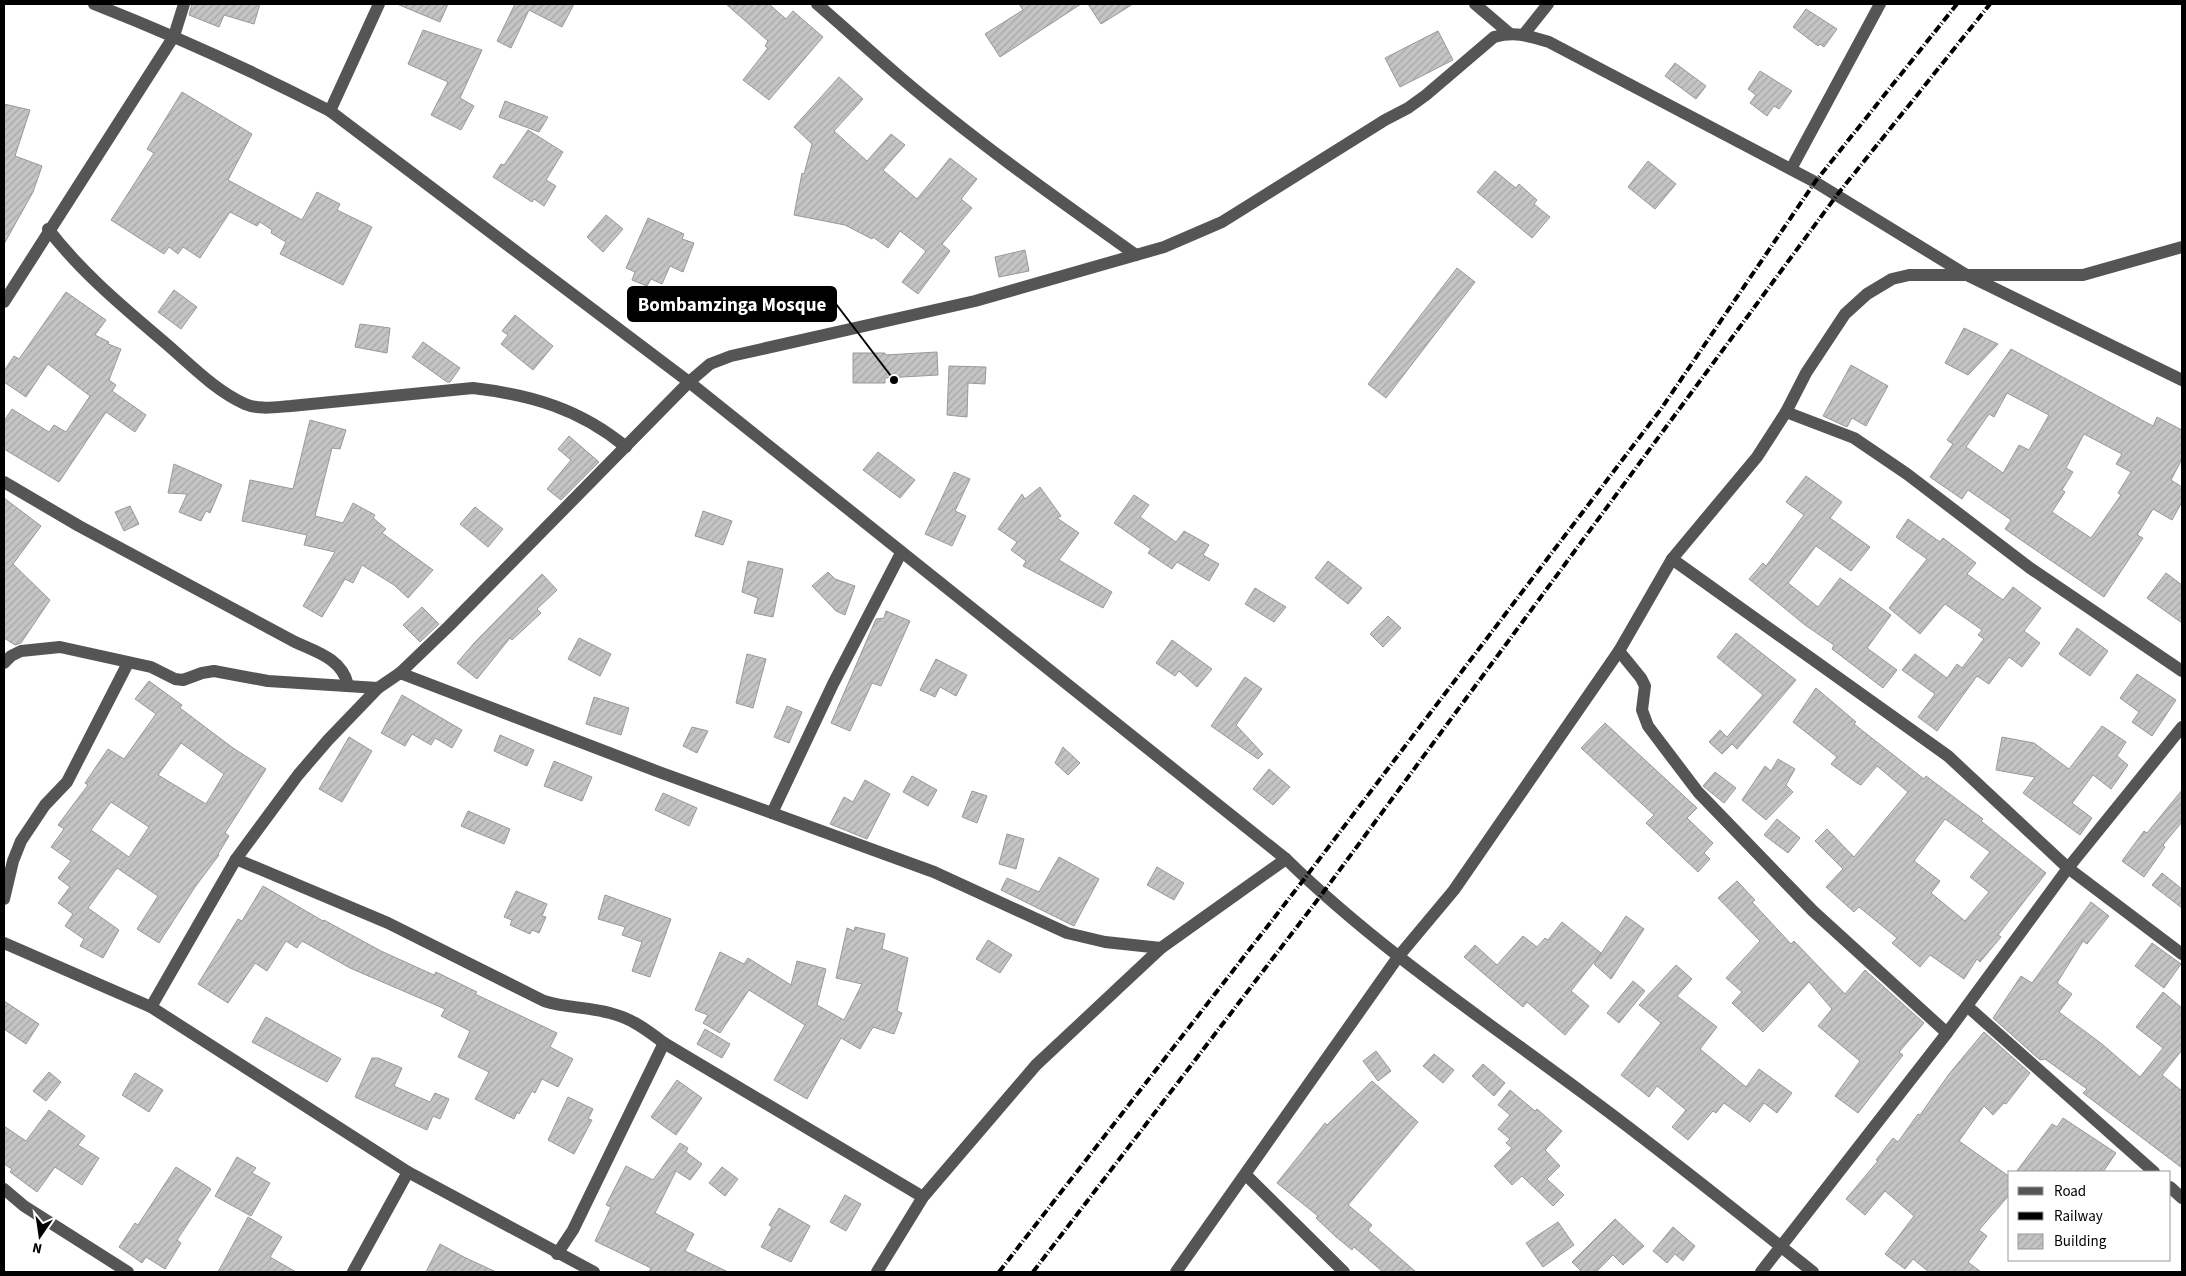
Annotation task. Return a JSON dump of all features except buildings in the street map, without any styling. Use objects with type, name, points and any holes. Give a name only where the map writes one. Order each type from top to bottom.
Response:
[{"type":"street","points":[[94,4],[174,36],[267,78],[330,110],[689,382],[1286,859],[1322,894],[1398,957],[1586,1094],[1814,1272]]},
{"type":"street","points":[[4,302],[48,229],[174,36],[184,4]]},
{"type":"street","points":[[330,110],[379,4]]},
{"type":"street","points":[[818,4],[901,77],[970,133],[1033,182],[1136,255]]},
{"type":"street","points":[[1475,4],[1509,33]]},
{"type":"street","points":[[1524,34],[1548,4]]},
{"type":"street","points":[[1791,169],[1880,4]]},
{"type":"street","points":[[151,1007],[236,859],[298,775],[328,740],[378,688],[400,672],[689,382],[710,364],[731,356],[975,301],[1164,247],[1222,222],[1385,120],[1408,108],[1494,37],[1509,33],[1524,34],[1549,42],[1791,169],[1837,195],[1965,274],[2182,380]]},
{"type":"street","points":[[48,229],[67,254],[92,279],[198,371],[224,392],[247,405],[263,408],[291,406],[473,388],[498,391],[558,406],[583,416],[603,428],[626,447]]},
{"type":"street","points":[[1176,1272],[1398,957],[1454,890],[1619,651],[1672,559],[1756,457],[1786,412],[1806,373],[1846,314],[1867,294],[1892,279],[1909,275],[2083,275],[2182,247]]},
{"type":"street","points":[[1786,412],[1854,438],[1907,474],[2030,568],[2182,671]]},
{"type":"street","points":[[4,482],[79,526],[210,597],[320,653],[343,670],[348,685]]},
{"type":"street","points":[[772,813],[833,684],[901,553]]},
{"type":"street","points":[[1672,559],[1948,756],[2068,868],[2182,954]]},
{"type":"street","points":[[4,663],[11,656],[21,651],[60,647],[151,667],[175,679],[183,680],[214,671],[268,681],[378,688]]},
{"type":"street","points":[[1619,651],[1641,678],[1645,686],[1642,710],[1648,726],[1698,792],[1813,911],[1947,1033]]},
{"type":"street","points":[[4,899],[13,860],[21,841],[45,805],[67,782],[128,663]]},
{"type":"street","points":[[400,672],[659,772],[934,872],[1067,933],[1105,942],[1161,948]]},
{"type":"street","points":[[1761,1272],[1947,1033],[2068,868],[2182,727]]},
{"type":"street","points":[[236,859],[388,923],[544,1001],[561,1007],[608,1012],[642,1026],[664,1043],[923,1197]]},
{"type":"street","points":[[878,1272],[923,1197],[1036,1064],[1161,948],[1286,859]]},
{"type":"street","points":[[4,943],[151,1007],[408,1172],[594,1272]]},
{"type":"street","points":[[1967,1006],[2153,1171]]},
{"type":"street","points":[[558,1254],[573,1230],[664,1043]]},
{"type":"street","points":[[353,1272],[408,1172]]},
{"type":"street","points":[[1246,1175],[1344,1272]]},
{"type":"street","points":[[2171,1188],[2182,1198]]},
{"type":"street","points":[[4,1189],[24,1206],[128,1272]]},
{"type":"railway","points":[[999,1272],[1305,878],[1661,409],[1815,182],[1957,4]]},
{"type":"railway","points":[[1033,1272],[1322,894],[1837,195],[1990,4]]},
{"type":"place","name":"Bombamzinga Mosque","points":[[894,380]]}]
